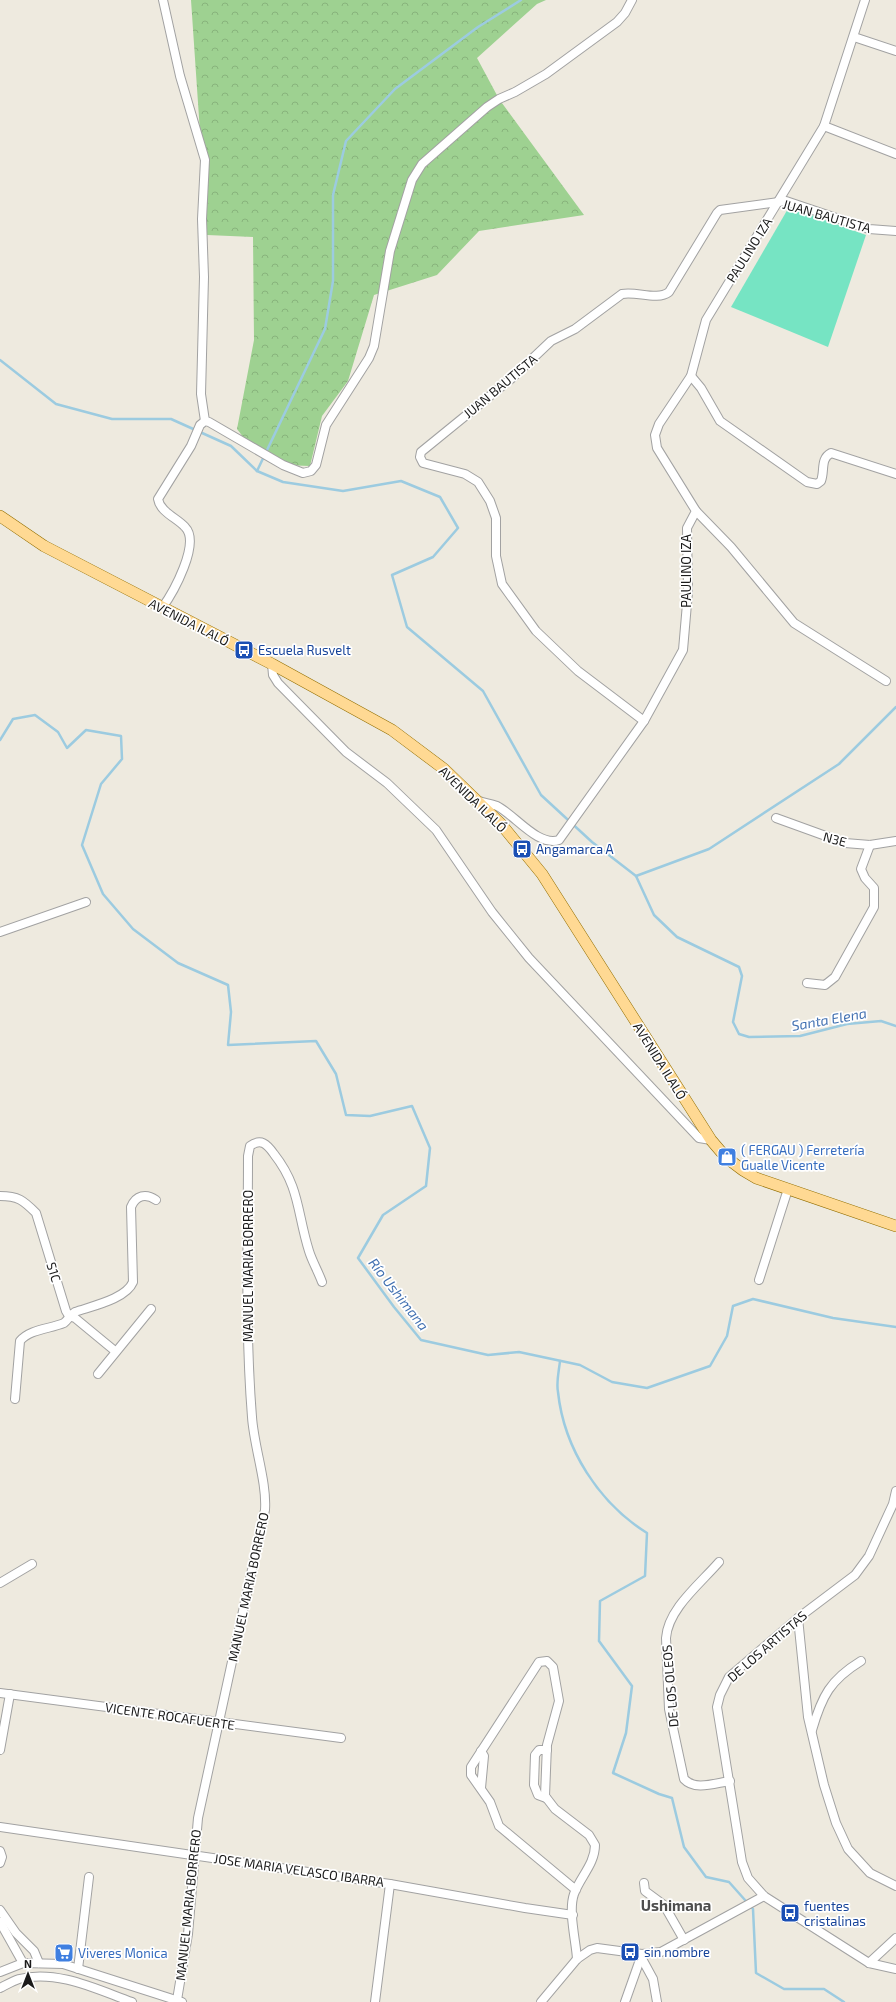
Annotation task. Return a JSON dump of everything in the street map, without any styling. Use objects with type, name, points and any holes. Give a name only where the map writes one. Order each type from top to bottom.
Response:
[{"type":"main road","name":"AVENIDA ILALÓ","points":[[0,516],[44,546],[272,664],[392,730],[444,769],[479,801],[501,824],[542,874],[720,1153],[736,1167],[756,1178],[896,1226]]},
{"type":"street","points":[[162,608],[172,593],[182,572],[190,539],[186,527],[163,509],[158,499],[191,446],[202,423],[201,394],[204,277],[202,219],[206,160],[180,76],[163,0]]},
{"type":"street","points":[[202,423],[209,422],[283,465],[302,473],[312,471],[316,465],[326,425],[366,362],[374,346],[390,251],[412,180],[422,164],[471,119],[499,99],[515,92],[546,74],[617,22],[625,13],[632,0]]},
{"type":"street","name":"PAULINO IZA","points":[[479,801],[498,807],[542,839],[554,842],[559,840],[576,813],[644,721],[683,650],[688,592],[687,528],[696,512],[657,448],[655,436],[659,424],[691,376],[706,320],[824,126],[865,0]]},
{"type":"street","points":[[854,36],[896,52]]},
{"type":"street","points":[[824,126],[896,154]]},
{"type":"street","name":"JUAN BAUTISTA","points":[[644,721],[578,670],[536,630],[502,584],[496,556],[496,518],[490,501],[478,482],[465,474],[423,463],[420,457],[421,452],[512,378],[551,342],[574,329],[622,294],[632,293],[659,296],[670,292],[720,210],[786,201],[868,229],[896,231]]},
{"type":"street","points":[[691,376],[701,388],[720,421],[808,482],[817,484],[821,480],[824,460],[826,456],[831,453],[896,474]]},
{"type":"street","points":[[696,512],[731,547],[794,623],[886,681]]},
{"type":"street","points":[[272,664],[272,675],[278,683],[346,752],[387,783],[436,830],[492,912],[529,958],[699,1138],[711,1140]]},
{"type":"street","name":"N3E","points":[[776,818],[845,843],[870,845],[896,841]]},
{"type":"street","points":[[807,984],[825,985],[835,977],[874,907],[874,888],[862,873],[861,868],[870,845]]},
{"type":"street","points":[[0,932],[86,902]]},
{"type":"street","name":"MANUEL MARIA BORRERO","points":[[180,2001],[188,1934],[193,1855],[198,1818],[265,1510],[265,1494],[255,1444],[252,1417],[247,1321],[248,1156],[250,1146],[253,1144],[260,1142],[267,1144],[283,1165],[295,1189],[309,1251],[322,1282]]},
{"type":"street","points":[[759,1280],[788,1189]]},
{"type":"street","name":"S1C","points":[[0,1196],[15,1196],[27,1204],[36,1213],[66,1311],[69,1316]]},
{"type":"street","points":[[15,1400],[20,1341],[26,1335],[65,1322],[69,1316],[121,1296],[128,1290],[133,1282],[131,1207],[135,1200],[141,1196],[148,1196],[156,1200]]},
{"type":"street","points":[[98,1374],[151,1309]]},
{"type":"street","points":[[69,1316],[75,1318],[115,1352]]},
{"type":"street","name":"DE LOS ARTISTAS","points":[[868,1963],[764,1896],[748,1878],[742,1862],[718,1707],[723,1686],[729,1677],[798,1618],[862,1567],[869,1556],[893,1504],[896,1491]]},
{"type":"street","name":"DE LOS OLEOS","points":[[719,1562],[672,1614],[668,1625],[666,1638],[670,1709],[684,1779],[692,1785],[698,1786],[730,1780]]},
{"type":"street","points":[[0,1583],[32,1564]]},
{"type":"street","points":[[798,1618],[808,1717],[824,1785],[836,1823],[848,1849],[870,1873],[896,1886]]},
{"type":"street","points":[[546,1798],[547,1750],[559,1701],[553,1666],[550,1662],[544,1660],[539,1662],[470,1771],[490,1802],[499,1826],[576,1890]]},
{"type":"street","points":[[811,1731],[827,1689],[837,1678],[861,1661]]},
{"type":"street","name":"VICENTE ROCAFUERTE","points":[[0,1693],[341,1738]]},
{"type":"street","points":[[0,1750],[10,1694]]},
{"type":"street","points":[[547,1750],[539,1750],[535,1755],[534,1786],[538,1795],[546,1798],[555,1808],[589,1835],[595,1845],[593,1858],[576,1890],[572,1904],[577,1959]]},
{"type":"street","points":[[481,1788],[484,1756],[482,1751]]},
{"type":"street","name":"JOSE MARIA VELASCO IBARRA","points":[[0,1828],[390,1884],[525,1908],[573,1914]]},
{"type":"street","points":[[0,1851],[2,1856],[0,1863]]},
{"type":"street","points":[[78,1969],[90,1878]]},
{"type":"street","points":[[644,1883],[645,1891],[664,1905],[684,1940]]},
{"type":"street","points":[[375,2002],[390,1884]]},
{"type":"street","points":[[541,2002],[584,1952],[597,1948],[641,1955],[661,1952],[764,1896]]},
{"type":"street","points":[[0,1910],[16,1934],[34,1951],[39,1963]]},
{"type":"street","points":[[0,1922],[23,1963]]},
{"type":"street","points":[[868,1963],[896,1938]]},
{"type":"street","points":[[625,2002],[641,1955]]},
{"type":"street","points":[[641,1955],[653,1979],[657,2002]]},
{"type":"street","points":[[0,1972],[23,1963],[63,1964],[180,2001]]},
{"type":"street","points":[[868,1963],[896,1969]]},
{"type":"street","points":[[0,1988],[19,1979],[44,1976],[70,1980],[132,2002]]},
{"type":"green space","points":[[191,0],[546,0],[537,4],[477,58],[499,99],[584,215],[479,231],[437,275],[374,295],[348,381],[322,416],[310,466],[282,465],[253,450],[237,429],[254,340],[253,237],[207,235]]},
{"type":"green space","points":[[789,207],[866,235],[828,347],[731,307]]},
{"type":"waterway","points":[[257,471],[325,329],[333,281],[333,195],[346,141],[395,89],[478,27],[521,0]]},
{"type":"waterway","name":"Santa Elena","points":[[0,360],[56,404],[112,419],[171,419],[231,446],[257,471],[283,482],[343,491],[401,481],[440,497],[458,528],[433,557],[392,575],[407,627],[483,691],[541,795],[592,842],[636,876],[654,915],[677,937],[739,967],[742,976],[733,1022],[739,1034],[749,1037],[800,1036],[847,1024],[881,1021],[896,1026]]},
{"type":"waterway","points":[[636,876],[709,849],[839,764],[896,707]]},
{"type":"waterway","name":"Río Ushimana","points":[[0,740],[13,719],[35,715],[58,732],[67,748],[86,730],[121,736],[122,759],[101,784],[82,845],[103,894],[133,929],[178,963],[228,985],[231,1012],[228,1045],[316,1041],[336,1074],[346,1115],[370,1116],[412,1106],[430,1148],[426,1186],[383,1215],[358,1258],[394,1307],[421,1340],[488,1355],[519,1352],[580,1365],[612,1382],[647,1388],[710,1366],[727,1336],[733,1306],[753,1299],[833,1318],[896,1327]]},
{"type":"waterway","name":"Río Ushimana","points":[[560,1361],[557,1384],[558,1392],[568,1434],[576,1454],[599,1490],[630,1521],[647,1533],[645,1576],[600,1601],[599,1641],[632,1686],[626,1733],[613,1773],[659,1794],[672,1798],[684,1847],[706,1877],[729,1882],[753,1909],[756,1973],[784,1989],[824,1989],[844,2002]]},
{"type":"place","name":"Escuela Rusvelt","points":[[244,650]]},
{"type":"place","name":"Angamarca A","points":[[522,849]]},
{"type":"place","name":"( FERGAU ) Ferretería Gualle Vicente","points":[[727,1157]]},
{"type":"place","name":"fuentes cristalinas","points":[[790,1913]]},
{"type":"place","name":"sin nombre","points":[[630,1952]]},
{"type":"place","name":"Viveres Monica","points":[[64,1953]]},
{"type":"district","name":"Ushimana","points":[[676,1905]]}]
